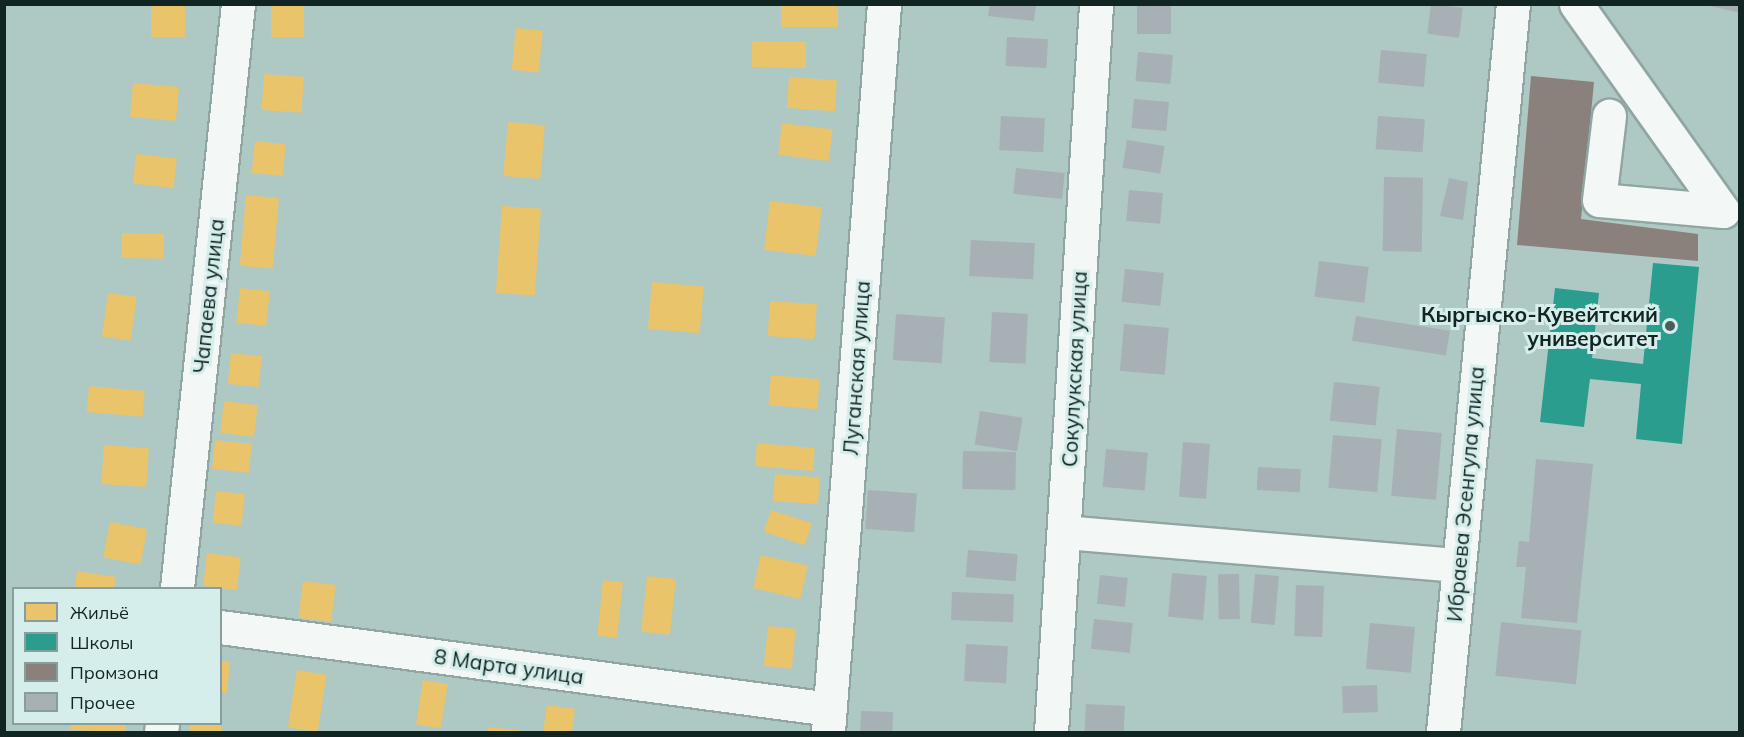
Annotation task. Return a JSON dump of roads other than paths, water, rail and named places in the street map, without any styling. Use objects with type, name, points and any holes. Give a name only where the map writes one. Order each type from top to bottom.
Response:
[{"type":"street","name":"Чапаева улица","points":[[177,587],[238,4]]},
{"type":"street","name":"Луганская улица","points":[[829,721],[884,4]]},
{"type":"street","name":"Сокулукская улица","points":[[1051,732],[1096,4]]},
{"type":"street","name":"Ибраева Эсенгула улица","points":[[1443,732],[1457,565],[1513,4]]},
{"type":"street","points":[[1576,4],[1723,211],[1599,200],[1609,116]]},
{"type":"street","points":[[1064,532],[1457,565]]},
{"type":"street","name":"8 Марта улица","points":[[222,627],[798,704],[829,721]]},
{"type":"place","name":"Кыргыско-Кувейтский университет","points":[[1670,326]]}]
